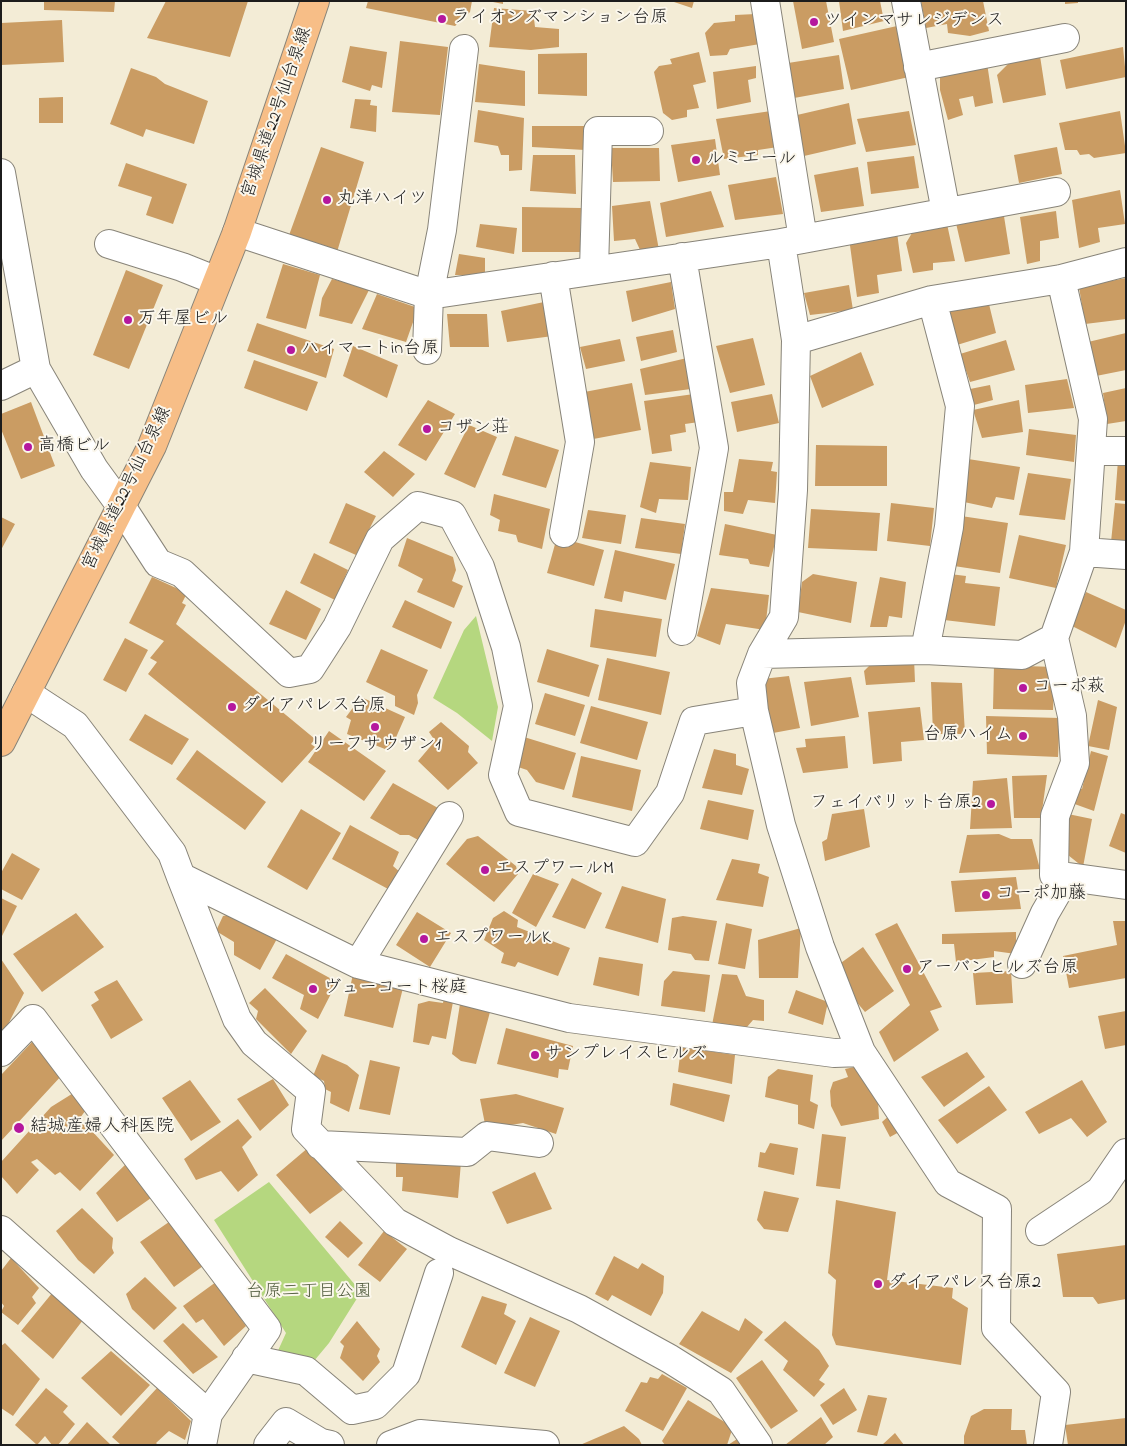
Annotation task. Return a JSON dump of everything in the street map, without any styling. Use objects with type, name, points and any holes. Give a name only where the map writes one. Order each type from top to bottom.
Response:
[{"type":"main road","name":"宮城県道22号仙台泉線","points":[[1,742],[152,446],[237,232],[315,1]]},
{"type":"street","points":[[765,1],[792,241],[796,340],[793,490],[784,617],[762,654],[751,684],[754,711],[781,825],[820,947],[860,1052],[948,1183],[997,1209],[996,1328],[1056,1392],[1048,1445]]},
{"type":"street","points":[[906,1],[946,212]]},
{"type":"street","points":[[918,67],[1065,38]]},
{"type":"street","points":[[427,350],[429,295],[442,230],[464,49]]},
{"type":"street","points":[[594,269],[598,131],[649,131]]},
{"type":"street","points":[[1,173],[36,370],[94,469],[122,506],[158,563],[182,573],[289,673],[310,669],[337,628],[380,539],[418,506],[452,516],[480,567],[506,647],[518,706],[503,775],[519,812],[635,842],[670,793],[694,721],[754,711]]},
{"type":"street","points":[[237,232],[429,295],[792,241],[1056,192]]},
{"type":"street","points":[[109,244],[182,267],[216,281]]},
{"type":"street","points":[[682,257],[714,448],[682,631]]},
{"type":"street","points":[[796,340],[932,300],[1061,279],[1126,262]]},
{"type":"street","points":[[553,276],[580,442],[564,533]]},
{"type":"street","points":[[1061,279],[1093,419],[1084,552],[1054,638],[1072,716],[1075,763],[1055,816],[1054,875],[1126,885]]},
{"type":"street","points":[[925,650],[949,527],[960,406],[932,300]]},
{"type":"street","points":[[1,386],[36,370]]},
{"type":"street","points":[[1091,451],[1126,451]]},
{"type":"street","points":[[1084,552],[1126,555]]},
{"type":"street","points":[[762,654],[925,650],[1022,655],[1054,638]]},
{"type":"street","points":[[26,693],[75,725],[172,853],[237,1020],[254,1043],[311,1091],[306,1129],[320,1145],[395,1222],[449,1251],[579,1309],[670,1359],[721,1391],[758,1445]]},
{"type":"street","points":[[358,964],[449,816]]},
{"type":"street","points":[[182,877],[358,964],[569,1018],[834,1053],[860,1052]]},
{"type":"street","points":[[1022,964],[1045,913],[1066,877]]},
{"type":"street","points":[[1,1052],[33,1020],[267,1329],[208,1414],[202,1445]]},
{"type":"street","points":[[320,1145],[467,1152],[487,1136],[540,1143]]},
{"type":"street","points":[[1040,1231],[1100,1191],[1126,1153]]},
{"type":"street","points":[[1,1230],[208,1414]]},
{"type":"street","points":[[246,1358],[306,1371],[352,1410],[375,1405],[406,1374],[439,1273]]},
{"type":"street","points":[[268,1445],[286,1422],[321,1443],[330,1445]]},
{"type":"street","points":[[391,1445],[420,1434],[545,1445]]},
{"type":"green space","points":[[476,616],[498,707],[492,741],[457,713],[433,698],[464,630]]},
{"type":"green space","name":"台原二丁目公園","points":[[269,1182],[361,1292],[329,1343],[314,1361],[276,1355],[286,1333],[214,1220]]},
{"type":"building","points":[[44,1],[115,1],[114,12],[44,10]]},
{"type":"building","points":[[166,1],[248,1],[230,57],[147,38]]},
{"type":"building","name":"ライオンズマンション台原","points":[[368,1],[472,1],[470,12],[455,26],[366,8]]},
{"type":"building","points":[[488,1],[503,1],[503,4]]},
{"type":"building","points":[[671,1],[694,1],[692,8]]},
{"type":"building","name":"ツインマサレジデンス","points":[[793,1],[826,1],[834,42],[802,49]]},
{"type":"building","points":[[839,1],[880,1],[884,21],[843,31]]},
{"type":"building","points":[[921,1],[983,1],[989,31],[970,36],[948,33],[947,24],[926,28]]},
{"type":"building","points":[[1065,1],[1078,1],[1078,3],[1065,4]]},
{"type":"building","points":[[494,8],[533,11],[535,27],[559,29],[559,47],[531,50],[489,47]]},
{"type":"building","points":[[756,14],[760,44],[730,49],[727,55],[710,56],[705,33],[714,23],[735,21],[735,15]]},
{"type":"building","points":[[62,20],[64,62],[1,65],[1,23]]},
{"type":"building","points":[[897,26],[909,77],[851,90],[839,39]]},
{"type":"building","points":[[400,41],[448,47],[440,115],[392,112]]},
{"type":"building","points":[[350,46],[387,52],[382,88],[372,85],[370,91],[342,82]]},
{"type":"building","points":[[1123,47],[1126,77],[1066,89],[1060,60]]},
{"type":"building","points":[[699,52],[706,82],[693,85],[699,108],[687,110],[687,117],[672,120],[663,113],[654,72],[659,66],[672,64],[670,59]]},
{"type":"building","points":[[587,53],[587,96],[538,94],[538,54]]},
{"type":"building","points":[[839,55],[844,89],[794,98],[788,63]]},
{"type":"building","points":[[1040,56],[1046,95],[1003,103],[997,75],[1010,62]]},
{"type":"building","points":[[987,63],[993,103],[975,107],[973,96],[959,99],[963,115],[948,120],[940,90],[940,73]]},
{"type":"building","points":[[479,64],[525,71],[525,106],[475,102]]},
{"type":"building","points":[[756,66],[756,78],[748,80],[751,102],[717,109],[713,72]]},
{"type":"building","points":[[131,68],[156,77],[165,84],[208,101],[194,144],[146,129],[143,137],[110,124]]},
{"type":"building","points":[[63,97],[63,123],[39,123],[39,98]]},
{"type":"building","points":[[355,99],[371,100],[370,105],[377,106],[376,132],[350,128]]},
{"type":"building","points":[[849,103],[856,144],[804,156],[797,115]]},
{"type":"building","points":[[478,110],[524,118],[522,170],[509,171],[509,155],[501,155],[498,146],[474,142]]},
{"type":"building","points":[[771,111],[778,147],[758,150],[758,155],[724,159],[716,119]]},
{"type":"building","points":[[909,111],[916,145],[866,152],[857,119]]},
{"type":"building","points":[[1120,111],[1126,153],[1094,158],[1089,154],[1080,155],[1077,150],[1065,150],[1059,123]]},
{"type":"building","points":[[532,126],[585,126],[585,150],[532,147]]},
{"type":"building","name":"ルミエール","points":[[715,139],[720,175],[678,182],[671,145]]},
{"type":"building","name":"丸洋ハイツ","points":[[321,147],[364,162],[337,252],[288,238]]},
{"type":"building","points":[[1057,147],[1062,174],[1019,183],[1014,155]]},
{"type":"building","points":[[611,148],[659,148],[660,181],[613,182]]},
{"type":"building","points":[[533,155],[575,155],[576,194],[530,191]]},
{"type":"building","points":[[914,156],[919,188],[871,194],[867,162]]},
{"type":"building","points":[[126,163],[187,184],[173,224],[146,215],[152,197],[118,186]]},
{"type":"building","points":[[858,167],[864,206],[821,212],[814,175]]},
{"type":"building","points":[[776,177],[783,214],[735,220],[728,185]]},
{"type":"building","points":[[1120,190],[1125,224],[1098,228],[1100,242],[1079,248],[1072,200]]},
{"type":"building","points":[[711,191],[724,227],[666,237],[660,203]]},
{"type":"building","points":[[650,201],[659,250],[641,252],[635,239],[614,241],[612,206]]},
{"type":"building","points":[[522,207],[581,208],[580,252],[522,252]]},
{"type":"building","points":[[1003,210],[1010,254],[965,262],[955,219]]},
{"type":"building","points":[[1056,211],[1059,238],[1040,241],[1040,261],[1027,264],[1020,217]]},
{"type":"building","points":[[480,224],[517,228],[514,254],[476,247]]},
{"type":"building","points":[[947,224],[955,261],[933,263],[933,270],[913,273],[906,243],[912,233]]},
{"type":"building","points":[[897,232],[902,271],[877,275],[879,293],[857,297],[849,238]]},
{"type":"building","points":[[459,254],[485,258],[485,275],[455,275]]},
{"type":"building","points":[[283,264],[320,275],[306,329],[266,318]]},
{"type":"building","name":"万年屋ビル","points":[[126,270],[163,285],[129,369],[93,355]]},
{"type":"building","points":[[1126,278],[1126,319],[1085,324],[1079,287]]},
{"type":"building","points":[[332,279],[370,288],[352,324],[319,316],[322,298]]},
{"type":"building","points":[[671,282],[675,309],[632,322],[626,291]]},
{"type":"building","points":[[849,285],[853,310],[810,315],[804,293]]},
{"type":"building","points":[[377,294],[418,308],[406,342],[362,329]]},
{"type":"building","points":[[988,300],[996,333],[957,345],[947,312]]},
{"type":"building","points":[[544,302],[553,336],[507,342],[501,311]]},
{"type":"building","points":[[447,314],[487,314],[489,347],[450,347]]},
{"type":"building","name":"ハイマートin台原","points":[[257,323],[334,349],[326,378],[247,351]]},
{"type":"building","points":[[673,330],[677,352],[641,361],[636,337]]},
{"type":"building","points":[[1126,333],[1126,370],[1096,376],[1088,342]]},
{"type":"building","points":[[753,338],[765,385],[730,393],[716,346]]},
{"type":"building","points":[[620,339],[625,361],[586,369],[580,347]]},
{"type":"building","points":[[1006,340],[1015,370],[970,382],[960,354]]},
{"type":"building","points":[[353,346],[398,365],[387,398],[343,376]]},
{"type":"building","points":[[861,352],[874,385],[822,408],[810,376]]},
{"type":"building","points":[[687,358],[691,389],[645,395],[640,369]]},
{"type":"building","points":[[254,360],[318,382],[307,411],[244,388]]},
{"type":"building","points":[[1067,379],[1074,408],[1028,413],[1025,385]]},
{"type":"building","points":[[632,383],[641,430],[588,440],[579,393]]},
{"type":"building","points":[[990,385],[993,400],[970,406],[965,390]]},
{"type":"building","points":[[1126,388],[1126,421],[1107,424],[1103,393]]},
{"type":"building","points":[[694,394],[699,422],[685,424],[686,432],[670,435],[672,451],[652,454],[644,401]]},
{"type":"building","points":[[772,394],[779,423],[737,432],[731,402]]},
{"type":"building","name":"コザン荘","points":[[428,400],[455,414],[426,461],[398,445]]},
{"type":"building","points":[[1019,400],[1023,432],[982,438],[973,410]]},
{"type":"building","name":"高橋ビル","points":[[31,402],[55,466],[21,479],[1,429],[1,414]]},
{"type":"building","points":[[469,425],[497,437],[475,488],[444,474]]},
{"type":"building","points":[[1029,429],[1076,435],[1074,462],[1026,455]]},
{"type":"building","points":[[515,436],[559,450],[546,488],[502,475]]},
{"type":"building","points":[[816,445],[887,446],[887,486],[815,486]]},
{"type":"building","points":[[384,451],[415,474],[393,497],[364,472]]},
{"type":"building","points":[[739,459],[773,462],[771,471],[777,472],[775,503],[748,500],[743,514],[724,511],[724,492],[733,492]]},
{"type":"building","points":[[968,459],[1020,467],[1014,500],[996,497],[992,508],[964,502]]},
{"type":"building","points":[[1118,460],[1126,461],[1126,501],[1115,500]]},
{"type":"building","points":[[650,462],[691,467],[688,500],[659,499],[656,513],[640,507]]},
{"type":"building","points":[[1028,473],[1071,479],[1065,520],[1019,515]]},
{"type":"building","points":[[494,494],[550,509],[542,549],[518,542],[516,535],[498,531],[500,520],[490,515]]},
{"type":"building","points":[[346,503],[376,516],[356,555],[329,543]]},
{"type":"building","points":[[891,503],[934,508],[930,546],[887,541]]},
{"type":"building","points":[[1115,503],[1126,504],[1126,543],[1111,542]]},
{"type":"building","points":[[811,509],[880,513],[877,551],[808,548]]},
{"type":"building","points":[[588,510],[626,515],[621,544],[582,538]]},
{"type":"building","points":[[961,516],[1008,523],[1000,573],[954,566]]},
{"type":"building","points":[[1,517],[15,524],[1,550]]},
{"type":"building","points":[[641,518],[685,524],[681,554],[635,548]]},
{"type":"building","points":[[725,524],[777,535],[769,567],[750,564],[748,559],[719,555]]},
{"type":"building","points":[[1019,535],[1066,545],[1056,588],[1009,578]]},
{"type":"building","points":[[557,537],[604,550],[594,586],[547,573]]},
{"type":"building","points":[[407,538],[453,557],[456,570],[452,581],[463,586],[454,608],[417,592],[423,579],[398,566]]},
{"type":"building","points":[[615,550],[675,564],[666,600],[624,591],[622,602],[604,598]]},
{"type":"building","points":[[314,553],[348,570],[335,600],[300,583]]},
{"type":"building","points":[[813,574],[857,582],[851,623],[798,612],[802,582]]},
{"type":"building","points":[[950,574],[966,576],[965,583],[1000,587],[995,626],[944,620]]},
{"type":"building","name":"ダイアパレス台原","points":[[152,577],[187,593],[182,603],[186,605],[176,624],[315,739],[311,744],[315,747],[282,783],[148,674],[157,662],[150,658],[164,641],[129,623]]},
{"type":"building","points":[[880,577],[906,582],[902,618],[889,616],[887,627],[870,627]]},
{"type":"building","points":[[711,588],[769,595],[765,630],[726,624],[720,645],[697,636]]},
{"type":"building","points":[[286,590],[321,609],[306,640],[269,624]]},
{"type":"building","points":[[1086,592],[1126,610],[1126,620],[1116,648],[1070,625]]},
{"type":"building","points":[[405,600],[452,622],[441,649],[392,627]]},
{"type":"building","points":[[595,609],[662,619],[656,657],[590,647]]},
{"type":"building","points":[[125,638],[148,650],[126,692],[103,680]]},
{"type":"building","points":[[381,649],[428,670],[417,695],[418,703],[414,715],[395,706],[395,696],[366,682]]},
{"type":"building","points":[[547,649],[599,665],[589,697],[537,682]]},
{"type":"building","points":[[607,658],[670,672],[661,715],[598,700]]},
{"type":"building","points":[[914,658],[915,682],[866,685],[864,671],[874,661]]},
{"type":"building","name":"コーポ萩","points":[[994,665],[1055,667],[1053,710],[993,709]]},
{"type":"building","points":[[789,676],[800,728],[773,733],[762,679]]},
{"type":"building","points":[[851,677],[859,717],[811,726],[804,682]]},
{"type":"building","points":[[931,682],[962,683],[965,734],[933,734]]},
{"type":"building","points":[[545,693],[585,705],[575,736],[535,724]]},
{"type":"building","name":"リーフサウザン1","points":[[361,697],[405,717],[390,751],[347,734],[351,720],[346,717]]},
{"type":"building","points":[[1098,700],[1117,707],[1109,750],[1088,746]]},
{"type":"building","points":[[591,706],[648,722],[637,760],[580,743]]},
{"type":"building","points":[[920,707],[924,740],[901,742],[902,761],[873,764],[868,712]]},
{"type":"building","points":[[145,714],[189,739],[172,765],[129,740]]},
{"type":"building","name":"台原ハイム","points":[[986,716],[1060,718],[1058,757],[987,754]]},
{"type":"building","points":[[441,722],[469,746],[468,752],[478,763],[448,790],[418,761],[435,741],[429,732]]},
{"type":"building","points":[[329,731],[386,771],[364,801],[308,762]]},
{"type":"building","points":[[845,736],[848,768],[803,773],[796,748],[806,747],[805,739]]},
{"type":"building","points":[[524,737],[576,753],[564,790],[536,782],[527,770],[515,766]]},
{"type":"building","points":[[714,749],[736,754],[736,765],[749,769],[742,795],[702,788]]},
{"type":"building","points":[[197,750],[266,802],[245,830],[176,779]]},
{"type":"building","points":[[1091,751],[1108,756],[1094,811],[1069,802],[1074,786],[1082,789]]},
{"type":"building","points":[[581,756],[641,770],[632,811],[572,797]]},
{"type":"building","points":[[1047,775],[1041,818],[1014,818],[1012,776]]},
{"type":"building","name":"フェイバリット台原2","points":[[1007,778],[1012,828],[970,829],[973,781]]},
{"type":"building","points":[[393,783],[438,808],[420,841],[409,835],[400,835],[370,818]]},
{"type":"building","points":[[708,800],[754,810],[748,840],[700,829]]},
{"type":"building","points":[[301,809],[341,833],[307,890],[267,867]]},
{"type":"building","points":[[864,809],[870,847],[825,861],[822,842],[827,839],[832,814]]},
{"type":"building","points":[[1121,813],[1126,815],[1126,853],[1109,846]]},
{"type":"building","points":[[1068,814],[1092,819],[1083,867],[1068,855],[1061,838]]},
{"type":"building","points":[[350,825],[399,852],[393,866],[401,873],[390,890],[332,859]]},
{"type":"building","points":[[999,834],[1011,839],[1032,839],[1040,869],[959,873],[967,835]]},
{"type":"building","name":"エスプワールM","points":[[478,836],[516,866],[518,874],[494,902],[446,864],[467,839]]},
{"type":"building","points":[[12,853],[40,869],[22,900],[1,889],[1,873]]},
{"type":"building","points":[[732,859],[760,864],[758,873],[769,877],[763,907],[716,900]]},
{"type":"building","points":[[533,874],[559,884],[536,927],[512,913]]},
{"type":"building","name":"コーポ加藤","points":[[1016,877],[1021,909],[955,912],[951,881]]},
{"type":"building","points":[[572,878],[602,893],[585,929],[552,917]]},
{"type":"building","points":[[622,886],[666,899],[658,943],[605,928]]},
{"type":"building","points":[[1,898],[17,906],[1,938]]},
{"type":"building","points":[[504,911],[518,920],[517,927],[570,948],[558,976],[518,962],[515,967],[501,963],[504,953],[484,940],[493,918]]},
{"type":"building","name":"エスプワールK","points":[[417,912],[451,933],[430,967],[396,945]]},
{"type":"building","points":[[76,913],[104,947],[42,992],[13,954]]},
{"type":"building","points":[[237,913],[279,935],[260,970],[234,955],[234,942],[216,931],[223,916]]},
{"type":"building","points":[[683,916],[717,921],[709,961],[695,960],[691,954],[668,950],[672,918]]},
{"type":"building","points":[[1113,921],[1126,921],[1126,978],[1069,988],[1063,956],[1117,945]]},
{"type":"building","points":[[726,923],[752,929],[745,969],[718,964]]},
{"type":"building","name":"アーバンヒルズ台原","points":[[897,923],[942,1007],[930,1011],[939,1030],[894,1062],[879,1032],[910,1005],[875,934]]},
{"type":"building","points":[[801,928],[798,978],[759,978],[758,940]]},
{"type":"building","points":[[1016,932],[1016,954],[994,951],[994,957],[956,962],[954,944],[942,944],[942,934]]},
{"type":"building","points":[[863,947],[894,991],[865,1012],[844,987],[838,965]]},
{"type":"building","name":"ヴューコート桜庭","points":[[286,954],[337,982],[318,1019],[300,1009],[304,995],[272,978]]},
{"type":"building","points":[[599,957],[643,964],[639,996],[593,985]]},
{"type":"building","points":[[1,959],[24,993],[1,1038]]},
{"type":"building","points":[[673,971],[710,975],[705,1012],[661,1006],[664,981]]},
{"type":"building","points":[[1011,971],[1013,1003],[976,1005],[973,973]]},
{"type":"building","points":[[353,974],[403,988],[393,1028],[344,1016]]},
{"type":"building","points":[[722,974],[737,975],[746,996],[764,1000],[764,1021],[753,1020],[747,1027],[712,1025]]},
{"type":"building","points":[[117,980],[143,1020],[111,1039],[91,1005],[99,1000],[94,992]]},
{"type":"building","points":[[265,988],[307,1031],[291,1054],[256,1019],[258,1011],[249,1003]]},
{"type":"building","points":[[796,990],[828,1002],[823,1025],[788,1013]]},
{"type":"building","points":[[444,997],[453,1002],[446,1039],[432,1036],[429,1045],[413,1042],[418,1004],[429,1001],[443,1003]]},
{"type":"building","points":[[460,1004],[490,1012],[476,1064],[461,1061],[452,1054]]},
{"type":"building","points":[[1126,1011],[1126,1045],[1105,1049],[1098,1016]]},
{"type":"building","name":"サンプレイスヒルズ","points":[[506,1028],[573,1046],[568,1070],[559,1069],[558,1078],[497,1064]]},
{"type":"building","name":"結城産婦人科医院","points":[[32,1042],[63,1074],[1,1141],[1,1075]]},
{"type":"building","points":[[681,1047],[735,1055],[732,1084],[678,1072]]},
{"type":"building","points":[[967,1052],[985,1077],[944,1107],[921,1077]]},
{"type":"building","points":[[322,1054],[347,1065],[359,1075],[349,1112],[330,1103],[331,1092],[325,1089],[324,1081],[313,1076]]},
{"type":"building","points":[[370,1060],[400,1067],[390,1115],[359,1109]]},
{"type":"building","points":[[859,1066],[878,1100],[879,1119],[841,1126],[831,1106],[830,1091],[833,1082],[848,1077],[845,1069]]},
{"type":"building","points":[[778,1069],[813,1075],[810,1101],[818,1105],[814,1129],[798,1124],[798,1105],[765,1097],[768,1077]]},
{"type":"building","points":[[273,1079],[289,1105],[260,1131],[237,1099]]},
{"type":"building","points":[[190,1080],[221,1122],[191,1141],[162,1098]]},
{"type":"building","points":[[1082,1080],[1107,1122],[1087,1137],[1071,1118],[1039,1134],[1025,1112]]},
{"type":"building","points":[[673,1083],[730,1095],[724,1122],[670,1105]]},
{"type":"building","points":[[989,1086],[1007,1110],[957,1144],[938,1120]]},
{"type":"building","points":[[75,1092],[88,1107],[80,1118],[114,1155],[80,1191],[60,1172],[55,1175],[37,1159],[31,1162],[39,1170],[17,1194],[1,1176],[1,1162],[51,1107]]},
{"type":"building","points":[[516,1094],[564,1108],[556,1134],[523,1123],[486,1129],[480,1099]]},
{"type":"building","points":[[891,1114],[901,1131],[890,1137],[882,1122]]},
{"type":"building","points":[[238,1119],[252,1137],[242,1147],[258,1175],[238,1192],[221,1171],[196,1180],[184,1159]]},
{"type":"building","points":[[822,1134],[846,1137],[840,1189],[816,1186]]},
{"type":"building","points":[[770,1143],[798,1148],[794,1175],[758,1167],[760,1152],[765,1153]]},
{"type":"building","points":[[309,1147],[343,1190],[310,1214],[276,1175]]},
{"type":"building","points":[[396,1159],[461,1162],[458,1198],[402,1191],[403,1177],[396,1177]]},
{"type":"building","points":[[126,1164],[151,1198],[117,1222],[96,1193]]},
{"type":"building","points":[[535,1172],[552,1209],[507,1224],[492,1192]]},
{"type":"building","points":[[764,1191],[799,1198],[788,1232],[764,1229],[757,1220]]},
{"type":"building","name":"ダイアパレス台原2","points":[[836,1200],[896,1212],[887,1280],[953,1288],[952,1298],[968,1308],[961,1365],[836,1345],[832,1335],[836,1280],[828,1273]]},
{"type":"building","points":[[82,1208],[113,1238],[112,1248],[114,1253],[94,1274],[78,1260],[56,1231]]},
{"type":"building","points":[[340,1221],[363,1243],[348,1258],[325,1237]]},
{"type":"building","points":[[169,1222],[203,1266],[174,1287],[140,1242]]},
{"type":"building","points":[[384,1231],[407,1249],[380,1282],[358,1265]]},
{"type":"building","points":[[1126,1245],[1126,1299],[1098,1304],[1093,1297],[1063,1297],[1057,1254]]},
{"type":"building","points":[[614,1256],[638,1269],[642,1263],[664,1276],[663,1293],[651,1316],[612,1295],[608,1301],[595,1294]]},
{"type":"building","points":[[11,1258],[39,1288],[32,1297],[36,1303],[18,1325],[1,1312],[4,1306],[1,1302],[1,1271]]},
{"type":"building","points":[[145,1277],[177,1308],[154,1330],[132,1309],[126,1294]]},
{"type":"building","points":[[216,1282],[246,1326],[224,1346],[203,1319],[196,1323],[183,1306]]},
{"type":"building","points":[[53,1292],[83,1320],[53,1359],[21,1331]]},
{"type":"building","points":[[482,1296],[507,1304],[504,1314],[516,1321],[496,1365],[461,1347]]},
{"type":"building","points":[[702,1311],[739,1331],[745,1318],[763,1332],[731,1373],[679,1344]]},
{"type":"building","points":[[530,1317],[560,1331],[535,1387],[504,1373]]},
{"type":"building","points":[[357,1321],[380,1349],[377,1356],[380,1362],[363,1381],[340,1358],[344,1346],[340,1342]]},
{"type":"building","points":[[785,1321],[819,1350],[829,1366],[819,1380],[825,1384],[814,1397],[783,1370],[788,1361],[764,1340]]},
{"type":"building","points":[[183,1323],[218,1357],[193,1374],[163,1341]]},
{"type":"building","points":[[5,1343],[40,1379],[13,1416],[1,1408],[1,1346]]},
{"type":"building","points":[[111,1351],[150,1385],[121,1416],[81,1378]]},
{"type":"building","points":[[762,1360],[798,1411],[771,1429],[736,1378]]},
{"type":"building","points":[[662,1374],[687,1388],[663,1431],[625,1411],[641,1382],[647,1383],[650,1377],[658,1379]]},
{"type":"building","points":[[46,1388],[68,1406],[63,1412],[75,1424],[58,1445],[52,1445],[45,1436],[37,1445],[15,1425]]},
{"type":"building","points":[[157,1388],[191,1421],[185,1440],[169,1431],[156,1443],[158,1445],[121,1445],[112,1437]]},
{"type":"building","points":[[844,1388],[857,1410],[833,1425],[820,1405]]},
{"type":"building","points":[[868,1395],[887,1398],[877,1436],[857,1432]]},
{"type":"building","points":[[688,1400],[733,1427],[727,1445],[665,1445],[662,1441]]},
{"type":"building","points":[[984,1409],[1012,1409],[1011,1430],[1025,1430],[1027,1445],[964,1445],[964,1436],[971,1416]]},
{"type":"building","points":[[821,1417],[833,1437],[824,1445],[785,1445]]},
{"type":"building","points":[[1126,1418],[1126,1445],[1068,1445],[1065,1425]]},
{"type":"building","points":[[87,1422],[111,1445],[67,1445]]},
{"type":"building","points":[[624,1426],[639,1439],[642,1445],[580,1445]]},
{"type":"building","points":[[895,1433],[904,1445],[882,1445]]},
{"type":"building","points":[[737,1439],[742,1445],[728,1445]]},
{"type":"place","name":"ライオンズマンション台原","points":[[442,19]]},
{"type":"place","name":"ツインマサレジデンス","points":[[814,22]]},
{"type":"place","name":"ルミエール","points":[[696,160]]},
{"type":"place","name":"丸洋ハイツ","points":[[327,200]]},
{"type":"place","name":"万年屋ビル","points":[[128,320]]},
{"type":"place","name":"ハイマートin台原","points":[[291,350]]},
{"type":"place","name":"コザン荘","points":[[427,429]]},
{"type":"place","name":"高橋ビル","points":[[28,447]]},
{"type":"place","name":"コーポ萩","points":[[1023,688]]},
{"type":"place","name":"ダイアパレス台原","points":[[232,707]]},
{"type":"place","name":"リーフサウザン1","points":[[375,727]]},
{"type":"place","name":"台原ハイム","points":[[1023,736]]},
{"type":"place","name":"フェイバリット台原2","points":[[991,804]]},
{"type":"place","name":"エスプワールM","points":[[485,870]]},
{"type":"place","name":"コーポ加藤","points":[[986,895]]},
{"type":"place","name":"エスプワールK","points":[[424,939]]},
{"type":"place","name":"アーバンヒルズ台原","points":[[907,969]]},
{"type":"place","name":"ヴューコート桜庭","points":[[313,989]]},
{"type":"place","name":"サンプレイスヒルズ","points":[[535,1055]]},
{"type":"place","name":"結城産婦人科医院","points":[[19,1128]]},
{"type":"place","name":"ダイアパレス台原2","points":[[878,1284]]}]
